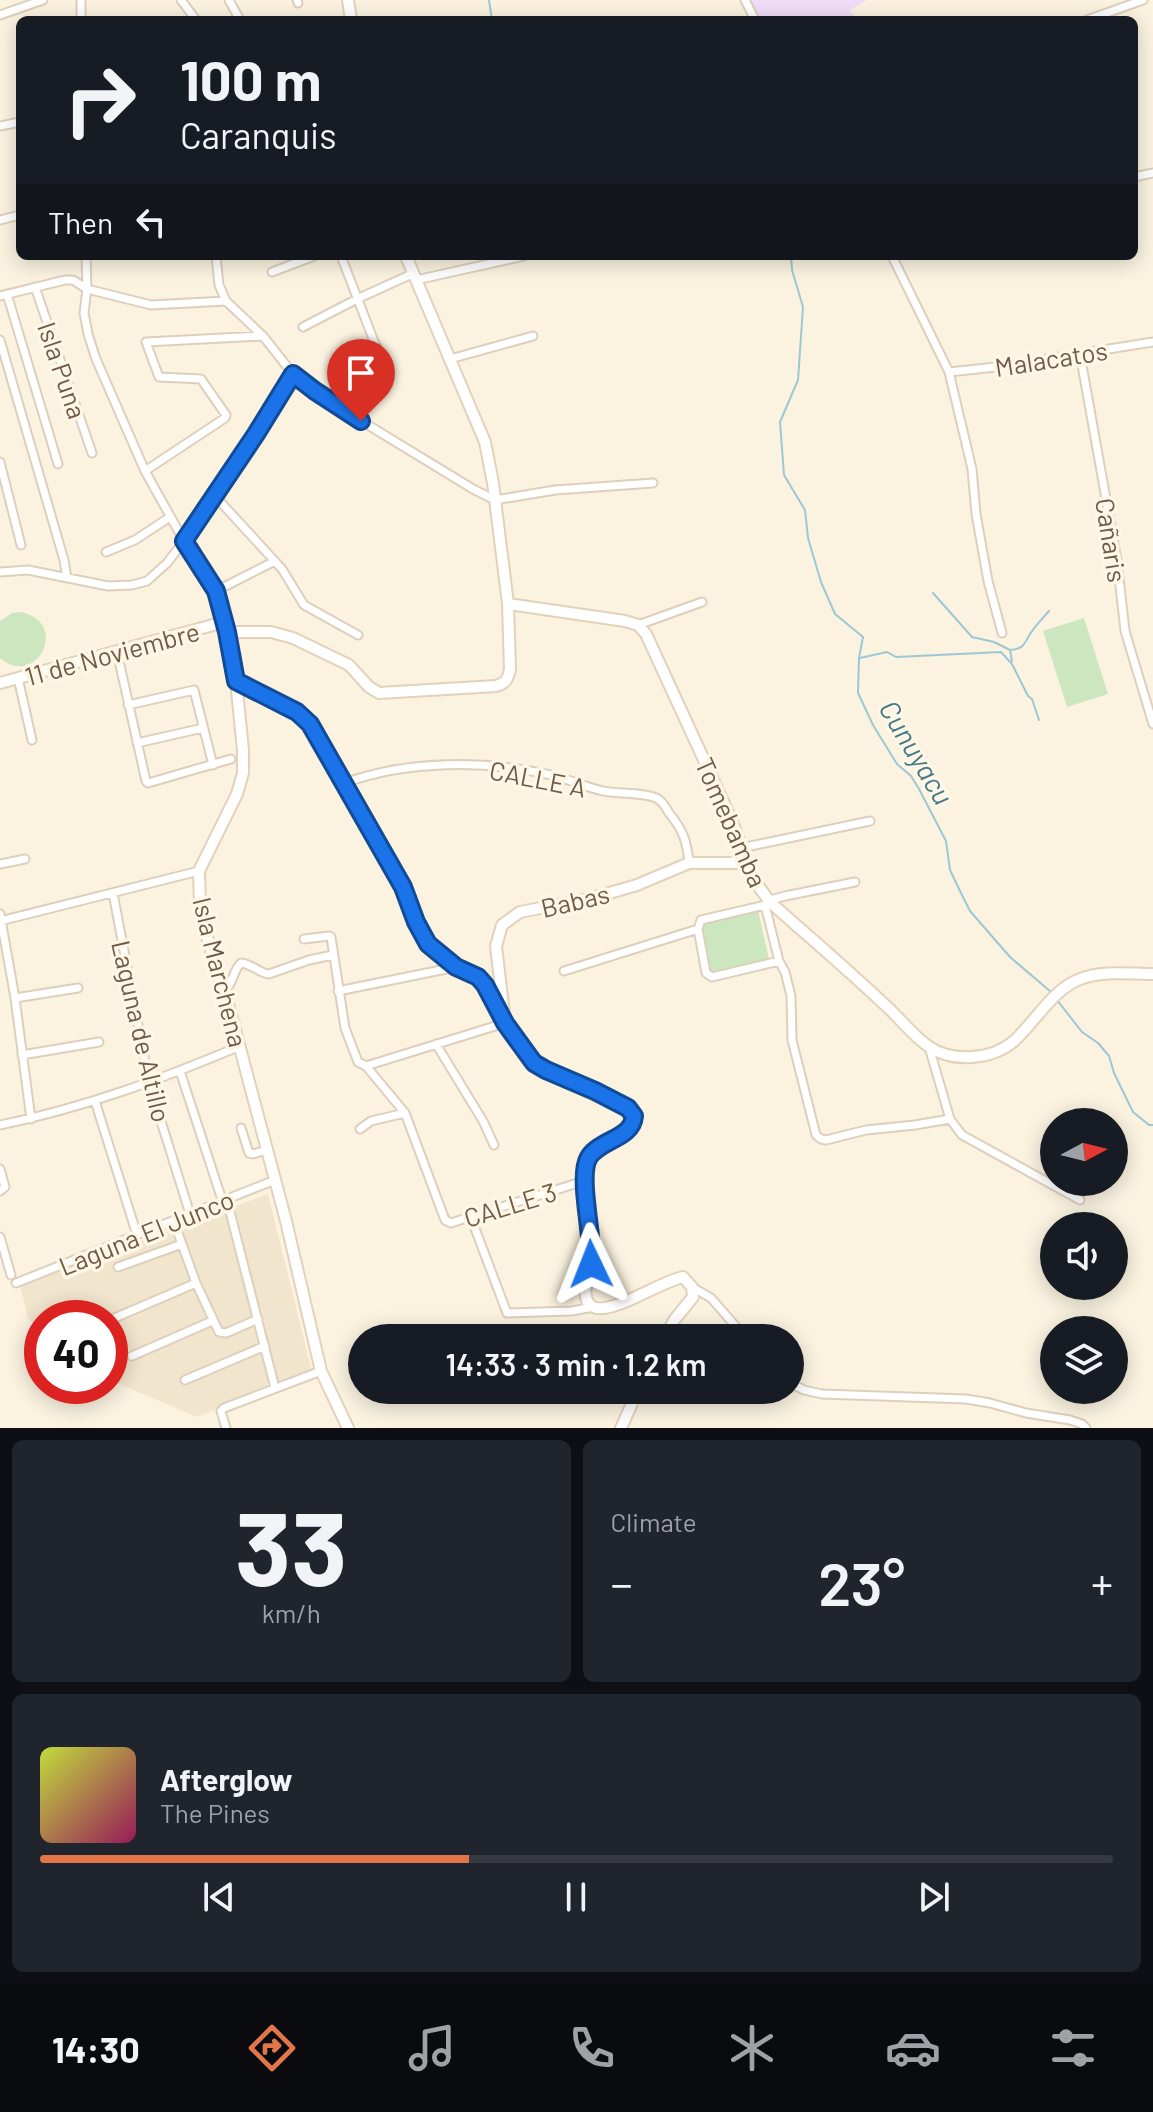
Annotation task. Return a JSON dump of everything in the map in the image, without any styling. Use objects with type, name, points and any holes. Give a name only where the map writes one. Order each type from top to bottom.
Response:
[{"type":"street","points":[[0,15],[43,0]]},
{"type":"street","points":[[1098,16],[1143,0]]},
{"type":"street","name":"Isla Marchena","points":[[86,260],[84,313],[96,359],[145,471],[216,591],[225,627],[236,681],[243,773],[237,794],[199,871],[201,915],[240,1046],[321,1371],[348,1428]]},
{"type":"street","points":[[216,260],[219,285],[226,301],[263,336],[293,374],[345,411],[473,489],[495,500],[555,490],[653,483]]},
{"type":"street","points":[[272,272],[304,260]]},
{"type":"street","points":[[342,260],[382,362]]},
{"type":"street","points":[[408,260],[485,442],[508,604],[638,625],[702,602]]},
{"type":"street","points":[[303,327],[357,299],[414,277],[503,260]]},
{"type":"street","points":[[894,260],[949,372],[972,469],[976,514],[988,581],[1002,633]]},
{"type":"street","points":[[58,464],[3,295],[73,280],[87,289],[151,305],[226,301]]},
{"type":"street","name":"Isla Puna","points":[[35,287],[92,453]]},
{"type":"street","points":[[145,471],[226,415],[201,379],[160,378],[146,342],[263,336]]},
{"type":"street","points":[[450,359],[533,336]]},
{"type":"street","points":[[0,340],[67,578]]},
{"type":"street","name":"Malacatos","points":[[949,372],[1153,342]]},
{"type":"street","name":"Cañaris","points":[[1080,354],[1117,560],[1125,631],[1153,724]]},
{"type":"street","points":[[0,572],[28,570],[108,586],[147,581],[158,573],[184,541],[293,374]]},
{"type":"street","points":[[29,440],[49,435]]},
{"type":"street","points":[[0,462],[21,545]]},
{"type":"street","points":[[214,495],[275,561],[304,605],[358,635]]},
{"type":"street","points":[[0,500],[9,498]]},
{"type":"street","points":[[106,552],[135,540],[170,517]]},
{"type":"street","points":[[216,591],[275,561]]},
{"type":"street","name":"11 de Noviembre","points":[[0,683],[225,627],[271,632],[293,638],[349,665],[369,687],[379,693],[496,686],[508,679],[510,669],[508,604]]},
{"type":"street","name":"Tomebamba","points":[[638,625],[646,634],[715,782],[745,863],[768,904],[887,1006],[929,1047],[960,1057],[980,1057],[1011,1044],[1067,986],[1077,980],[1114,973],[1153,974]]},
{"type":"street","points":[[117,652],[144,779],[148,783],[231,759]]},
{"type":"street","points":[[18,678],[32,740]]},
{"type":"street","points":[[236,681],[297,712],[310,724],[403,887],[428,944],[456,967],[478,977],[505,1023],[534,1063],[628,1108],[634,1116],[628,1130],[589,1157],[584,1181],[592,1256],[585,1293],[586,1301],[593,1307]]},
{"type":"street","points":[[128,705],[194,690],[213,765]]},
{"type":"street","points":[[1144,695],[1153,693]]},
{"type":"street","points":[[137,743],[203,728]]},
{"type":"street","name":"CALLE A","points":[[345,783],[414,767],[493,767],[549,775],[605,791],[650,796],[663,803],[681,828],[689,863]]},
{"type":"street","points":[[741,848],[870,821]]},
{"type":"street","points":[[0,864],[25,859]]},
{"type":"street","name":"Babas","points":[[505,1023],[496,946],[502,925],[511,917],[520,912],[592,898],[637,885],[689,863],[745,863]]},
{"type":"street","points":[[31,1119],[1,918],[199,871]]},
{"type":"street","points":[[779,961],[708,976],[699,922],[704,918],[768,904],[785,896],[855,882]]},
{"type":"street","name":"Laguna de Altillo","points":[[113,893],[149,1083],[190,1214]]},
{"type":"street","points":[[768,904],[779,961],[791,996],[792,1040],[816,1135],[826,1140],[866,1130],[950,1119]]},
{"type":"street","points":[[564,971],[698,929]]},
{"type":"street","points":[[304,939],[329,936],[332,939],[345,1028],[358,1062],[366,1066],[405,1113],[371,1121],[360,1129]]},
{"type":"street","points":[[224,991],[232,983],[241,963],[269,974],[333,955]]},
{"type":"street","points":[[338,991],[456,967]]},
{"type":"street","points":[[15,998],[78,988]]},
{"type":"street","points":[[366,1066],[505,1023]]},
{"type":"street","points":[[22,1055],[99,1042]]},
{"type":"street","points":[[436,1044],[483,1121],[494,1145]]},
{"type":"street","points":[[0,1125],[95,1101],[240,1046]]},
{"type":"street","points":[[929,1047],[950,1119],[962,1135],[1080,1200]]},
{"type":"street","points":[[180,1071],[225,1201],[275,1388]]},
{"type":"street","points":[[95,1101],[137,1235]]},
{"type":"street","name":"CALLE 3","points":[[405,1113],[442,1213],[449,1223],[584,1181]]},
{"type":"street","points":[[241,1128],[249,1153],[267,1150]]},
{"type":"street","points":[[0,1169],[5,1186],[0,1191]]},
{"type":"street","name":"Laguna El Junco","points":[[16,1283],[275,1180]]},
{"type":"street","points":[[471,1218],[507,1313],[572,1311],[615,1305],[683,1277],[692,1287],[711,1298],[734,1324]]},
{"type":"street","points":[[174,1222],[196,1283],[219,1332],[226,1333],[258,1319]]},
{"type":"street","points":[[0,1237],[11,1275]]},
{"type":"street","points":[[118,1267],[182,1244]]},
{"type":"street","points":[[128,1312],[196,1283]]},
{"type":"street","points":[[672,1324],[693,1297],[692,1287]]},
{"type":"street","points":[[132,1356],[212,1321]]},
{"type":"street","points":[[185,1380],[265,1346]]},
{"type":"street","points":[[226,1428],[221,1411],[224,1408],[321,1371]]},
{"type":"street","points":[[804,1390],[822,1394],[966,1399],[1070,1420],[1086,1428]]},
{"type":"street","points":[[621,1428],[632,1404]]},
{"type":"shaded area","points":[[749,0],[867,0],[850,10],[855,16],[757,16]]},
{"type":"shaded area","points":[[268,1194],[312,1372],[197,1417],[128,1388],[128,1300],[24,1302],[20,1285]]},
{"type":"green space","points":[[21,612],[36,618],[44,628],[46,640],[36,660],[26,665],[13,665],[0,658],[0,621],[12,613]]},
{"type":"green space","points":[[1084,618],[1108,694],[1067,707],[1043,631]]},
{"type":"green space","points":[[757,906],[769,959],[710,972],[700,921]]},
{"type":"waterway","name":"Cunuyacu","points":[[489,0],[491,16]]},
{"type":"waterway","name":"Cunuyacu","points":[[791,260],[803,307],[798,380],[780,422],[784,475],[805,510],[808,538],[821,582],[835,614],[863,637],[858,693],[873,725],[897,764],[911,776],[946,841],[950,870],[970,911],[1010,957],[1051,992]]},
{"type":"waterway","points":[[933,593],[972,637],[1010,650]]},
{"type":"waterway","points":[[1012,661],[1010,650],[1023,645],[1049,611]]},
{"type":"waterway","points":[[860,658],[887,652],[896,657],[1001,652],[1012,664],[1032,699],[1039,720]]},
{"type":"waterway","name":"Cunuyacu","points":[[1057,1000],[1082,1032],[1098,1043],[1109,1056],[1133,1112],[1153,1125]]},
{"type":"route","points":[[361,421],[293,374],[184,541],[216,591],[236,681],[297,712],[320,737],[403,887],[428,944],[456,967],[478,977],[505,1023],[534,1063],[628,1108],[634,1116],[628,1130],[593,1152],[587,1162],[584,1181],[592,1242],[591,1264]]}]
